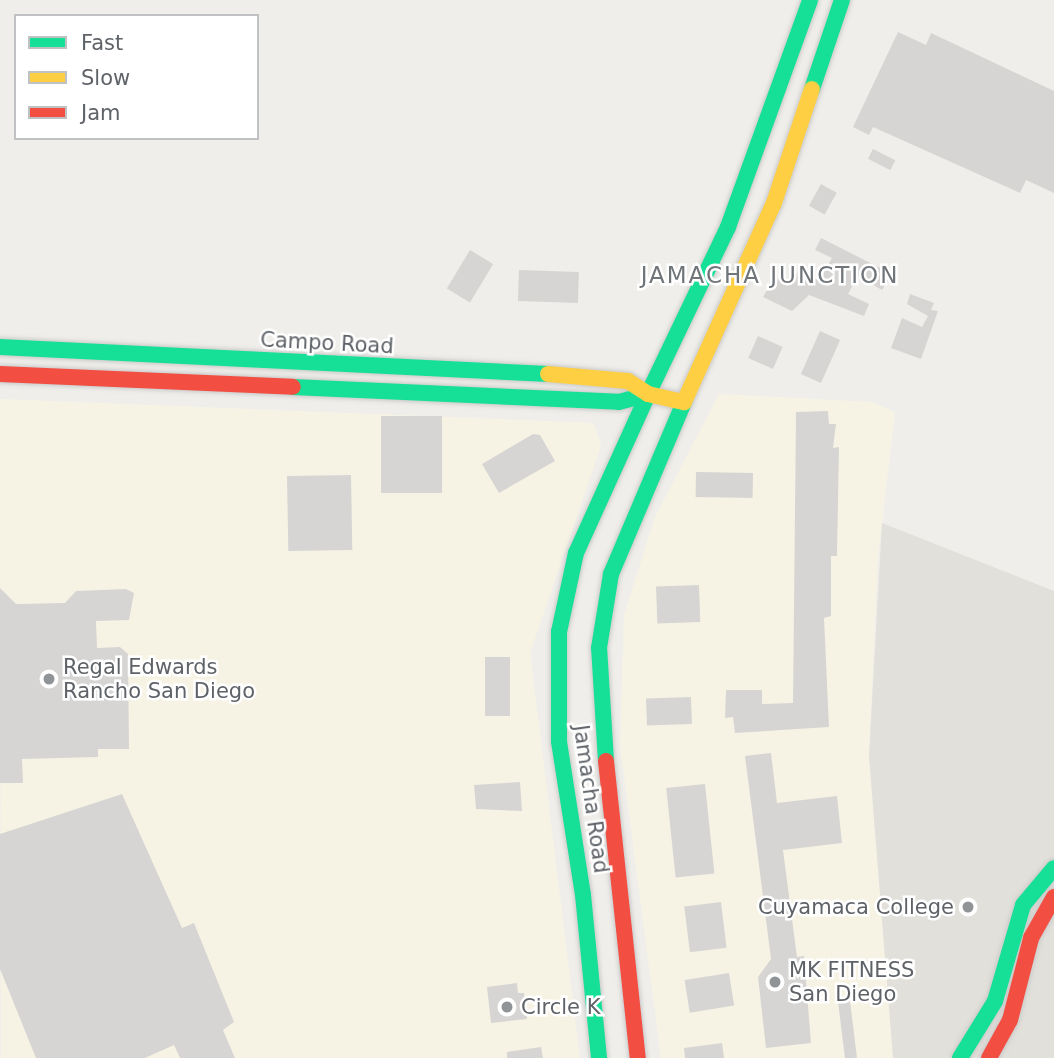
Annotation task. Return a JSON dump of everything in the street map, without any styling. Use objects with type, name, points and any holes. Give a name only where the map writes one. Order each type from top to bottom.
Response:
[{"type":"main road","points":[[648,394],[728,226],[810,0]]},
{"type":"main road","points":[[684,402],[774,203],[842,0]]},
{"type":"main road","name":"Campo Road","points":[[0,347],[529,372],[628,381],[648,394],[684,402]]},
{"type":"main road","name":"Campo Road","points":[[0,374],[618,401],[648,394]]},
{"type":"main road","name":"Jamacha Road","points":[[599,1058],[583,895],[559,741],[559,632],[576,553],[648,394]]},
{"type":"main road","name":"Jamacha Road","points":[[638,1058],[603,737],[599,648],[611,574],[684,402]]},
{"type":"main road","points":[[960,1058],[995,1001],[1023,905],[1054,868]]},
{"type":"main road","points":[[989,1058],[1010,1020],[1031,938],[1054,897]]},
{"type":"shaded area","points":[[719,394],[873,402],[895,412],[878,556],[869,756],[893,1058],[661,1058],[620,746],[624,615],[655,517]]},
{"type":"shaded area","points":[[0,399],[594,423],[601,446],[530,653],[580,1058],[1,1058]]},
{"type":"shaded area","name":"Cuyamaca College","points":[[882,523],[1054,591],[1054,1058],[893,1058],[869,756]]},
{"type":"building","points":[[898,32],[926,45],[931,33],[1054,91],[1054,193],[1026,180],[1020,193],[873,127],[869,135],[853,127]]},
{"type":"building","points":[[873,149],[895,160],[890,170],[868,159]]},
{"type":"building","points":[[821,184],[837,193],[825,215],[809,206]]},
{"type":"building","points":[[821,238],[892,274],[882,290],[858,276],[848,294],[869,304],[864,316],[809,295],[792,311],[763,297],[774,278],[791,284],[799,269],[819,281],[832,258],[815,250]]},
{"type":"building","points":[[470,250],[493,264],[470,302],[447,289]]},
{"type":"building","points":[[519,270],[579,272],[578,303],[518,301]]},
{"type":"building","points":[[910,294],[934,303],[931,310],[938,311],[921,359],[891,348],[902,318],[922,327],[928,316],[907,304]]},
{"type":"building","points":[[820,331],[840,340],[821,383],[801,374]]},
{"type":"building","points":[[758,336],[783,347],[773,369],[748,358]]},
{"type":"building","points":[[828,411],[829,424],[836,424],[833,448],[839,447],[837,556],[831,556],[831,616],[824,618],[829,727],[735,733],[733,717],[725,718],[726,690],[762,690],[762,704],[793,703],[796,412]]},
{"type":"building","points":[[381,416],[442,416],[442,493],[381,493]]},
{"type":"building","points":[[533,434],[540,435],[555,461],[499,493],[482,464]]},
{"type":"building","points":[[696,472],[753,473],[753,498],[696,497]]},
{"type":"building","points":[[351,475],[352,550],[288,551],[287,476]]},
{"type":"building","points":[[699,585],[700,622],[657,623],[656,587]]},
{"type":"building","name":"Regal Edwards Rancho San Diego","points":[[0,588],[16,604],[65,603],[76,591],[126,589],[134,593],[129,620],[96,621],[97,648],[120,647],[128,654],[129,749],[98,749],[98,757],[22,759],[23,783],[0,783]]},
{"type":"building","points":[[485,657],[510,657],[510,716],[485,716]]},
{"type":"building","points":[[691,697],[692,724],[647,726],[646,699]]},
{"type":"building","points":[[771,753],[777,803],[837,796],[842,843],[783,850],[797,957],[804,956],[811,1043],[766,1048],[758,977],[771,959],[745,756]]},
{"type":"building","points":[[520,782],[522,811],[476,809],[474,785]]},
{"type":"building","points":[[705,784],[714,874],[676,878],[666,788]]},
{"type":"building","points":[[122,794],[182,928],[194,923],[234,1022],[223,1030],[235,1058],[180,1058],[174,1045],[145,1058],[36,1058],[0,969],[0,834]]},
{"type":"building","points":[[721,902],[727,948],[690,952],[684,907]]},
{"type":"building","points":[[729,973],[734,1006],[690,1013],[685,980]]},
{"type":"building","name":"Circle K","points":[[517,983],[518,993],[524,993],[527,1019],[491,1023],[487,987]]},
{"type":"building","points":[[850,1001],[857,1058],[845,1058],[838,1002]]},
{"type":"building","points":[[722,1043],[724,1058],[685,1058],[684,1048]]},
{"type":"building","points":[[541,1047],[543,1058],[507,1058],[507,1052]]},
{"type":"traffic: fast","points":[[293,387],[619,402],[648,394],[728,227],[810,0]]},
{"type":"traffic: fast","points":[[812,89],[842,0]]},
{"type":"traffic: fast","points":[[0,347],[548,374]]},
{"type":"traffic: fast","points":[[599,1058],[583,895],[559,741],[559,632],[576,553],[648,394]]},
{"type":"traffic: fast","points":[[606,761],[599,648],[611,574],[684,402]]},
{"type":"traffic: fast","points":[[960,1058],[995,1001],[1023,905],[1054,868]]},
{"type":"traffic: slow","points":[[548,374],[628,381],[648,394],[684,402],[774,203],[812,89]]},
{"type":"traffic: jam","points":[[0,374],[293,387]]},
{"type":"traffic: jam","points":[[606,761],[638,1058]]},
{"type":"traffic: jam","points":[[989,1058],[1010,1020],[1031,938],[1054,897]]},
{"type":"place","name":"Regal Edwards Rancho San Diego","points":[[49,679]]},
{"type":"place","name":"Cuyamaca College","points":[[968,907]]},
{"type":"place","name":"MK FITNESS San Diego","points":[[775,982]]},
{"type":"place","name":"Circle K","points":[[507,1007]]},
{"type":"district","name":"JAMACHA JUNCTION","points":[[770,275]]}]
